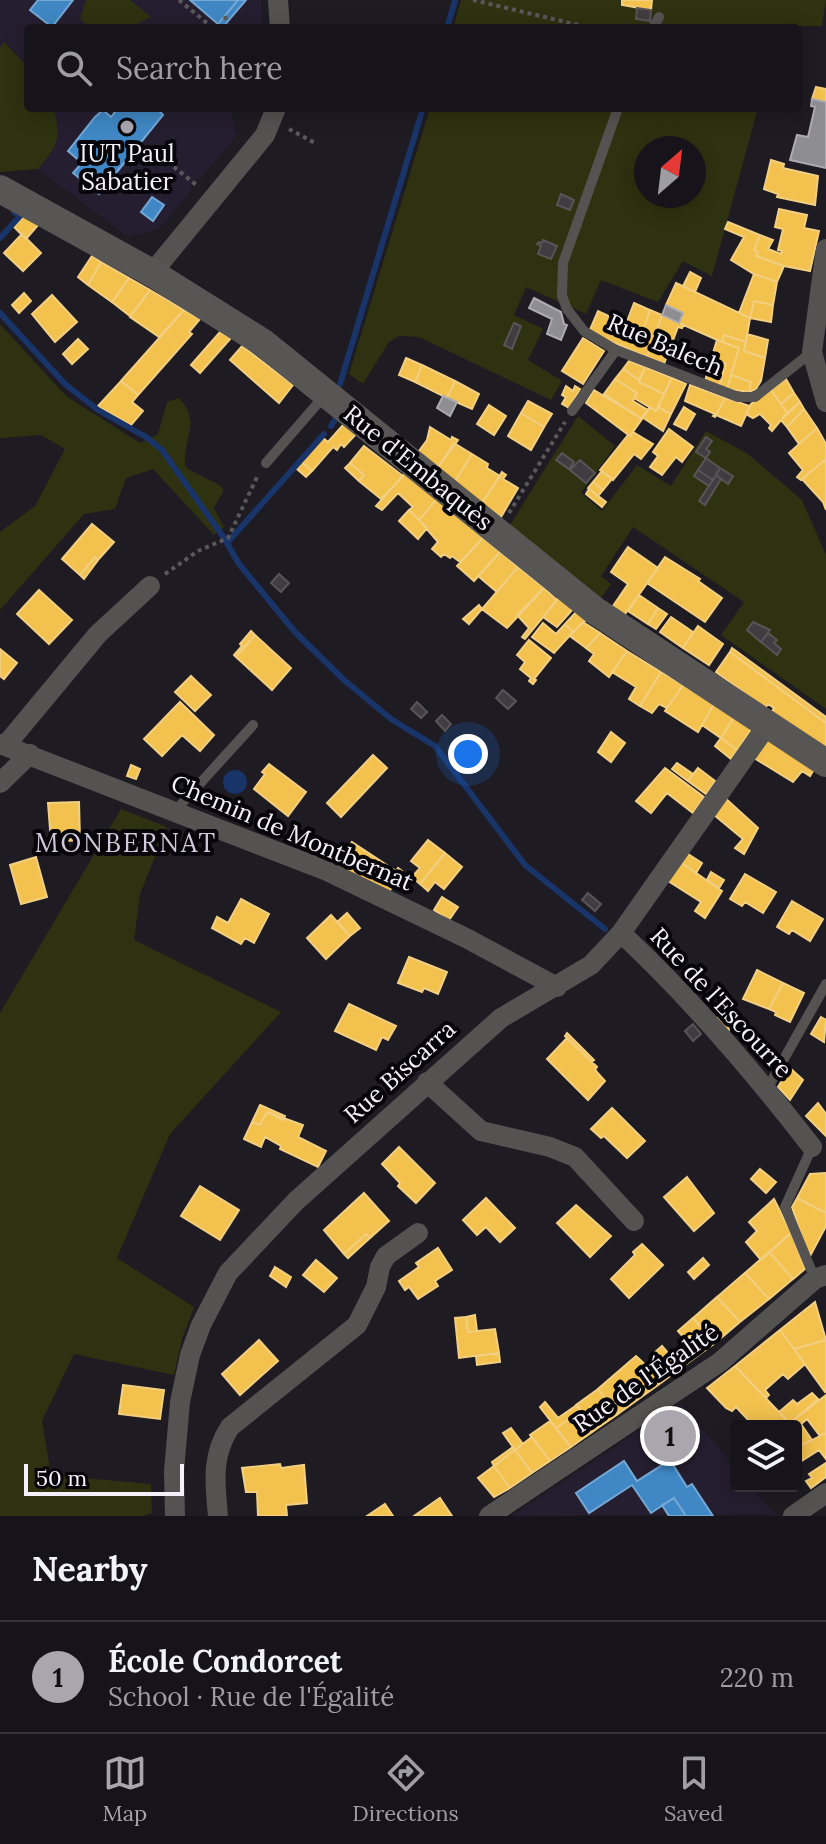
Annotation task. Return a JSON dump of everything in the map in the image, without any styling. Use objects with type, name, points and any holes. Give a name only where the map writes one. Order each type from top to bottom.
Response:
[{"type":"street","points":[[278,0],[280,24]]},
{"type":"street","points":[[152,273],[265,135],[274,112]]},
{"type":"street","name":"Rue d'Embaquès","points":[[0,189],[152,273],[262,342],[594,610],[826,763]]},
{"type":"street","points":[[826,249],[820,333],[812,352],[826,402]]},
{"type":"street","points":[[2,745],[98,634],[150,586]]},
{"type":"street","name":"Rue Biscarra","points":[[175,1516],[174,1471],[180,1402],[190,1355],[201,1325],[228,1273],[296,1201],[501,1018],[591,965],[621,933],[768,724]]},
{"type":"street","name":"Chemin de Montbernat","points":[[2,745],[327,871],[466,938],[557,987]]},
{"type":"street","points":[[0,783],[30,754]]},
{"type":"street","name":"Rue de l'Escourre","points":[[621,933],[679,989],[767,1089],[812,1147]]},
{"type":"street","points":[[427,1082],[481,1131],[550,1147],[575,1157],[634,1221]]},
{"type":"street","points":[[218,1516],[216,1457],[230,1427],[357,1325],[376,1287],[386,1256],[418,1233]]},
{"type":"street","name":"Rue de l'Égalité","points":[[489,1516],[720,1362],[820,1277]]},
{"type":"street","points":[[793,1516],[826,1493]]},
{"type":"lane","points":[[655,24],[659,17]]},
{"type":"lane","name":"Rue Balech","points":[[617,112],[560,278],[562,296],[575,322],[616,350],[738,397],[755,397],[812,352]]},
{"type":"lane","points":[[572,411],[616,350]]},
{"type":"lane","points":[[266,463],[326,394]]},
{"type":"lane","points":[[175,811],[253,725]]},
{"type":"lane","points":[[767,1089],[826,984]]},
{"type":"lane","points":[[812,1147],[785,1207],[820,1277]]},
{"type":"path","points":[[179,0],[208,24]]},
{"type":"path","points":[[473,0],[574,24]]},
{"type":"path","points":[[225,16],[227,24]]},
{"type":"path","points":[[289,129],[315,143]]},
{"type":"path","points":[[155,152],[196,185]]},
{"type":"path","points":[[498,532],[572,411]]},
{"type":"path","points":[[150,586],[198,551],[226,540],[266,463]]},
{"type":"shaded area","name":"IUT Paul Sabatier","points":[[0,0],[261,0],[263,24],[24,24],[24,112],[232,112],[236,136],[200,179],[195,179],[192,189],[159,229],[128,237],[38,169],[16,118],[0,106]]},
{"type":"shaded area","points":[[681,1403],[730,1462],[730,1492],[755,1492],[774,1514],[512,1516]]},
{"type":"green space","points":[[86,0],[130,0],[151,17],[138,24],[86,24],[80,19]]},
{"type":"green space","points":[[461,0],[826,0],[822,26],[454,24]]},
{"type":"green space","points":[[4,42],[24,63],[24,112],[54,112],[58,135],[50,154],[38,169],[0,172],[0,47]]},
{"type":"green space","points":[[429,112],[757,112],[712,276],[683,261],[658,302],[601,280],[586,314],[526,287],[514,315],[543,329],[528,360],[562,381],[551,400],[419,337],[399,336],[389,342],[363,384],[349,374]]},
{"type":"green space","points":[[0,324],[66,396],[140,443],[158,434],[167,402],[179,398],[186,407],[190,423],[185,466],[224,490],[214,508],[224,527],[214,535],[153,469],[126,478],[115,509],[84,514],[0,610],[0,532],[35,506],[65,449],[41,435],[0,438]]},
{"type":"green space","points":[[578,416],[615,446],[581,493],[602,511],[637,465],[671,486],[706,431],[748,454],[802,500],[826,555],[826,709],[721,635],[744,602],[633,527],[601,576],[611,584],[599,601],[508,528]]},
{"type":"green space","points":[[121,809],[167,827],[140,894],[134,940],[281,1012],[170,1134],[117,1258],[194,1307],[182,1339],[174,1375],[74,1354],[42,1421],[51,1475],[151,1484],[152,1513],[142,1516],[0,1516],[0,1013]]},
{"type":"water","points":[[235,770],[243,774],[247,782],[243,790],[235,794],[227,790],[223,782],[227,774]]},
{"type":"building: Homes","points":[[622,0],[652,0],[651,10],[622,5]]},
{"type":"building: Homes","points":[[816,87],[826,89],[826,102],[812,99]]},
{"type":"building: Homes","points":[[771,160],[784,164],[783,168],[818,176],[815,205],[777,197],[778,194],[764,189]]},
{"type":"building: Homes","points":[[779,209],[807,215],[804,228],[819,231],[810,271],[756,256],[758,252],[754,250],[760,235],[773,240],[768,249],[781,254],[782,251],[778,250],[783,229],[775,227]]},
{"type":"building: Homes","points":[[25,215],[39,224],[26,239],[14,227]]},
{"type":"building: Homes","points":[[728,222],[760,235],[754,250],[758,252],[756,256],[784,266],[777,282],[754,274],[731,260],[744,237],[725,229]]},
{"type":"building: Homes","points":[[22,234],[41,253],[23,271],[4,253]]},
{"type":"building: Homes","points":[[92,256],[101,262],[88,285],[78,277]]},
{"type":"building: Homes","points":[[101,262],[129,278],[112,302],[88,285]]},
{"type":"building: Homes","points":[[690,272],[701,278],[695,292],[683,286]]},
{"type":"building: Homes","points":[[754,274],[777,282],[773,305],[754,301],[750,318],[739,313]]},
{"type":"building: Homes","points":[[129,278],[150,290],[130,316],[112,302]]},
{"type":"building: Homes","points":[[676,283],[750,318],[746,342],[724,335],[722,342],[679,323],[683,313],[666,305]]},
{"type":"building: Homes","points":[[150,290],[184,310],[159,337],[130,317]]},
{"type":"building: Homes","points":[[24,293],[31,301],[19,313],[12,305]]},
{"type":"building: Homes","points":[[52,295],[77,322],[55,342],[32,314]]},
{"type":"building: Homes","points":[[754,301],[773,305],[771,322],[750,318]]},
{"type":"building: Homes","points":[[634,303],[650,310],[642,332],[654,337],[647,357],[589,332],[598,311],[626,324]]},
{"type":"building: Homes","points":[[184,310],[200,319],[189,332],[192,334],[138,395],[121,381]]},
{"type":"building: Homes","points":[[650,310],[662,315],[654,337],[642,332]]},
{"type":"building: Homes","points":[[662,315],[684,325],[678,327],[664,364],[647,357]]},
{"type":"building: Homes","points":[[220,332],[231,338],[200,373],[191,365]]},
{"type":"building: Homes","points":[[747,334],[768,340],[765,358],[744,351]]},
{"type":"building: Homes","points":[[724,335],[746,342],[744,351],[765,358],[761,381],[756,389],[749,392],[751,382],[731,375],[739,348],[722,342]]},
{"type":"building: Homes","points":[[583,338],[604,351],[583,384],[562,371]]},
{"type":"building: Homes","points":[[78,339],[88,349],[72,364],[63,354]]},
{"type":"building: Homes","points":[[717,340],[739,348],[727,389],[719,386],[726,364],[711,359]]},
{"type":"building: Homes","points":[[242,346],[293,385],[279,403],[230,360]]},
{"type":"building: Homes","points":[[406,358],[422,365],[415,382],[399,375]]},
{"type":"building: Homes","points":[[711,359],[726,364],[719,386],[705,381]]},
{"type":"building: Homes","points":[[629,361],[645,367],[639,380],[623,369]]},
{"type":"building: Homes","points":[[422,365],[455,381],[447,398],[415,382]]},
{"type":"building: Homes","points":[[645,367],[672,378],[664,394],[639,382]]},
{"type":"building: Homes","points":[[623,369],[639,382],[664,394],[656,411],[634,398],[637,393],[615,379]]},
{"type":"building: Homes","points":[[731,375],[751,382],[749,392],[727,389]]},
{"type":"building: Homes","points":[[672,378],[686,384],[671,414],[658,407]]},
{"type":"building: Homes","points":[[615,379],[637,393],[633,401],[648,410],[642,419],[604,394]]},
{"type":"building: Homes","points":[[786,379],[794,393],[781,404],[771,390]]},
{"type":"building: Homes","points":[[121,381],[138,395],[132,402],[143,411],[131,425],[98,406]]},
{"type":"building: Homes","points":[[455,381],[479,394],[472,409],[447,398]]},
{"type":"building: Homes","points":[[690,385],[725,398],[715,417],[715,414],[685,401]]},
{"type":"building: Homes","points":[[566,386],[573,391],[575,386],[580,389],[569,408],[562,404]]},
{"type":"building: Homes","points":[[594,390],[642,419],[630,436],[586,403]]},
{"type":"building: Homes","points":[[771,390],[787,413],[772,431],[769,428],[771,425],[760,414],[753,418],[746,414],[751,404]]},
{"type":"building: Homes","points":[[794,393],[800,402],[787,413],[781,404]]},
{"type":"building: Homes","points":[[725,398],[750,406],[741,426],[716,415]]},
{"type":"building: Homes","points":[[528,401],[552,414],[544,427],[521,413]]},
{"type":"building: Homes","points":[[800,402],[804,409],[787,427],[781,420]]},
{"type":"building: Homes","points":[[489,405],[506,416],[494,435],[477,424]]},
{"type":"building: Homes","points":[[650,407],[656,411],[658,407],[671,414],[663,431],[642,417]]},
{"type":"building: Homes","points":[[684,407],[695,414],[686,430],[674,424]]},
{"type":"building: Homes","points":[[804,409],[817,428],[799,444],[787,427]]},
{"type":"building: Homes","points":[[521,413],[544,427],[531,450],[508,436]]},
{"type":"building: Homes","points":[[344,424],[356,434],[344,447],[341,444],[337,450],[333,447],[312,471],[302,462],[323,438],[328,442]]},
{"type":"building: Homes","points":[[430,427],[451,440],[452,437],[458,440],[436,470],[416,455],[427,440]]},
{"type":"building: Homes","points":[[817,428],[826,444],[826,459],[801,480],[797,477],[803,470],[789,453]]},
{"type":"building: Homes","points":[[669,429],[693,447],[682,462],[676,457],[662,475],[650,467],[658,456],[653,452]]},
{"type":"building: Homes","points":[[633,432],[653,444],[641,459],[634,454],[613,480],[600,470]]},
{"type":"building: Homes","points":[[454,443],[472,454],[454,483],[436,470]]},
{"type":"building: Homes","points":[[364,446],[403,476],[381,499],[359,481],[364,475],[350,463]]},
{"type":"building: Homes","points":[[472,454],[500,476],[482,503],[454,483]]},
{"type":"building: Homes","points":[[826,459],[826,510],[823,502],[802,479]]},
{"type":"building: Homes","points":[[302,462],[312,471],[306,477],[297,469]]},
{"type":"building: Homes","points":[[350,463],[364,475],[359,481],[345,468]]},
{"type":"building: Homes","points":[[602,471],[612,479],[603,490],[593,482]]},
{"type":"building: Homes","points":[[502,472],[506,475],[503,479],[518,488],[501,517],[482,503]]},
{"type":"building: Homes","points":[[405,473],[437,499],[419,520],[409,510],[413,507],[398,493],[382,510],[376,506]]},
{"type":"building: Homes","points":[[593,482],[603,490],[598,496],[588,488]]},
{"type":"building: Homes","points":[[589,489],[606,502],[602,507],[586,494]]},
{"type":"building: Homes","points":[[437,499],[483,538],[460,562],[452,556],[450,558],[444,554],[441,557],[432,549],[438,542],[419,520]]},
{"type":"building: Homes","points":[[409,510],[427,528],[418,539],[399,521]]},
{"type":"building: Homes","points":[[92,524],[114,542],[98,560],[95,557],[80,575],[62,559]]},
{"type":"building: Homes","points":[[483,538],[500,552],[474,581],[457,566]]},
{"type":"building: Homes","points":[[628,547],[658,568],[623,617],[611,609],[628,584],[611,572]]},
{"type":"building: Homes","points":[[500,552],[518,567],[497,592],[478,576]]},
{"type":"building: Homes","points":[[95,557],[98,560],[84,579],[80,575]]},
{"type":"building: Homes","points":[[665,557],[700,579],[698,581],[722,598],[705,622],[647,583]]},
{"type":"building: Homes","points":[[518,567],[544,588],[507,628],[482,609]]},
{"type":"building: Homes","points":[[544,588],[557,600],[525,639],[522,637],[529,628],[517,615]]},
{"type":"building: Homes","points":[[39,590],[72,620],[49,644],[17,614]]},
{"type":"building: Homes","points":[[639,595],[658,608],[648,624],[628,611]]},
{"type":"building: Homes","points":[[559,597],[573,609],[557,627],[543,617]]},
{"type":"building: Homes","points":[[479,605],[482,609],[469,624],[463,619]]},
{"type":"building: Homes","points":[[658,608],[667,614],[656,629],[648,624]]},
{"type":"building: Homes","points":[[576,612],[586,620],[573,632],[565,624]]},
{"type":"building: Homes","points":[[671,617],[693,632],[683,648],[660,632]]},
{"type":"building: Homes","points":[[583,622],[600,633],[586,648],[570,636]]},
{"type":"building: Homes","points":[[543,623],[556,634],[565,624],[573,632],[554,653],[532,637]]},
{"type":"building: Homes","points":[[698,626],[723,644],[709,665],[683,648]]},
{"type":"building: Homes","points":[[251,631],[255,635],[236,657],[234,655],[242,646],[240,644]]},
{"type":"building: Homes","points":[[600,633],[627,651],[609,677],[589,661],[594,654],[586,648]]},
{"type":"building: Homes","points":[[255,635],[291,668],[272,690],[236,657]]},
{"type":"building: Homes","points":[[529,640],[551,658],[533,684],[529,681],[531,678],[520,669],[525,662],[517,655]]},
{"type":"building: Homes","points":[[732,648],[826,717],[826,723],[730,652]]},
{"type":"building: Homes","points":[[0,649],[17,663],[4,679],[0,676]]},
{"type":"building: Homes","points":[[627,651],[661,672],[640,706],[629,699],[636,687],[612,672]]},
{"type":"building: Homes","points":[[730,652],[826,723],[826,745],[821,749],[771,713],[774,708],[768,704],[765,708],[716,672]]},
{"type":"building: Homes","points":[[661,672],[683,685],[667,708],[659,704],[652,713],[640,706]]},
{"type":"building: Homes","points":[[191,676],[211,695],[195,711],[175,692]]},
{"type":"building: Homes","points":[[683,685],[714,704],[698,732],[665,711]]},
{"type":"building: Homes","points":[[180,702],[214,735],[200,751],[182,735],[162,756],[144,739]]},
{"type":"building: Homes","points":[[714,704],[734,717],[721,738],[702,725]]},
{"type":"building: Homes","points":[[734,717],[752,728],[737,750],[721,738]]},
{"type":"building: Homes","points":[[611,732],[625,743],[611,762],[598,752]]},
{"type":"building: Homes","points":[[721,738],[737,750],[731,759],[715,746]]},
{"type":"building: Homes","points":[[768,738],[814,769],[810,776],[802,771],[793,782],[754,758]]},
{"type":"building: Homes","points":[[373,755],[387,768],[341,817],[327,803]]},
{"type":"building: Homes","points":[[677,763],[693,774],[688,781],[672,769]]},
{"type":"building: Homes","points":[[269,764],[306,792],[288,816],[254,789]]},
{"type":"building: Homes","points":[[131,765],[140,769],[136,779],[127,776]]},
{"type":"building: Homes","points":[[665,768],[704,797],[693,813],[667,793],[651,813],[636,801]]},
{"type":"building: Homes","points":[[698,768],[715,781],[706,794],[688,781]]},
{"type":"building: Homes","points":[[725,798],[758,828],[744,854],[735,848],[743,839],[713,814]]},
{"type":"building: Homes","points":[[79,802],[80,840],[51,842],[48,803]]},
{"type":"building: Homes","points":[[428,840],[445,853],[420,884],[412,877],[420,868],[411,861]]},
{"type":"building: Homes","points":[[321,841],[333,848],[326,859],[314,853]]},
{"type":"building: Homes","points":[[352,842],[396,871],[398,868],[402,871],[389,892],[336,866]]},
{"type":"building: Homes","points":[[685,852],[702,863],[696,873],[679,861]]},
{"type":"building: Homes","points":[[445,853],[462,867],[444,889],[435,882],[428,891],[420,884]]},
{"type":"building: Homes","points":[[36,857],[47,897],[21,904],[10,865]]},
{"type":"building: Homes","points":[[679,861],[722,891],[705,918],[695,911],[701,902],[665,879]]},
{"type":"building: Homes","points":[[711,872],[724,880],[719,888],[707,880]]},
{"type":"building: Homes","points":[[745,874],[776,892],[763,913],[745,902],[742,906],[730,899]]},
{"type":"building: Homes","points":[[442,897],[458,907],[449,920],[434,910]]},
{"type":"building: Homes","points":[[241,899],[269,914],[254,943],[245,938],[241,944],[212,928],[217,917],[228,923]]},
{"type":"building: Homes","points":[[792,901],[823,919],[810,941],[792,930],[789,934],[777,927]]},
{"type":"building: Homes","points":[[347,913],[360,928],[350,936],[337,922]]},
{"type":"building: Homes","points":[[331,915],[350,936],[326,959],[307,938]]},
{"type":"building: Homes","points":[[409,957],[447,972],[438,994],[398,983]]},
{"type":"building: Homes","points":[[757,970],[783,983],[769,1009],[743,999]]},
{"type":"building: Homes","points":[[783,983],[804,993],[790,1022],[769,1009]]},
{"type":"building: Homes","points":[[349,1004],[396,1026],[388,1040],[382,1037],[376,1050],[335,1031]]},
{"type":"building: Homes","points":[[724,1010],[736,1023],[728,1031],[716,1019]]},
{"type":"building: Homes","points":[[821,1017],[826,1020],[824,1042],[811,1034]]},
{"type":"building: Homes","points":[[567,1033],[594,1060],[592,1062],[565,1036]]},
{"type":"building: Homes","points":[[567,1038],[597,1067],[595,1070],[605,1081],[588,1100],[547,1059]]},
{"type":"building: Homes","points":[[790,1068],[803,1080],[790,1100],[778,1087]]},
{"type":"building: Homes","points":[[818,1103],[826,1114],[826,1136],[806,1116]]},
{"type":"building: Homes","points":[[260,1105],[285,1116],[284,1120],[267,1112],[260,1125],[252,1122]]},
{"type":"building: Homes","points":[[612,1108],[645,1141],[627,1158],[604,1136],[601,1138],[591,1129]]},
{"type":"building: Homes","points":[[267,1112],[303,1125],[298,1137],[326,1151],[318,1167],[280,1149],[281,1146],[265,1137],[261,1147],[244,1139],[252,1122],[260,1125]]},
{"type":"building: Homes","points":[[399,1147],[435,1183],[416,1203],[382,1164]]},
{"type":"building: Homes","points":[[760,1169],[776,1182],[766,1193],[751,1179]]},
{"type":"building: Homes","points":[[826,1173],[826,1213],[797,1198],[810,1174]]},
{"type":"building: Homes","points":[[687,1177],[714,1213],[694,1231],[664,1197]]},
{"type":"building: Homes","points":[[200,1186],[239,1210],[220,1240],[181,1216]]},
{"type":"building: Homes","points":[[364,1193],[389,1221],[370,1238],[366,1234],[344,1254],[324,1230]]},
{"type":"building: Homes","points":[[486,1198],[515,1228],[500,1242],[486,1227],[477,1235],[463,1220]]},
{"type":"building: Homes","points":[[797,1198],[826,1213],[826,1226],[809,1258],[792,1207]]},
{"type":"building: Homes","points":[[774,1199],[791,1233],[761,1260],[746,1242],[757,1231],[749,1222]]},
{"type":"building: Homes","points":[[576,1205],[611,1236],[590,1257],[557,1223]]},
{"type":"building: Homes","points":[[791,1233],[805,1269],[793,1279],[769,1252]]},
{"type":"building: Homes","points":[[366,1234],[370,1238],[348,1258],[344,1254]]},
{"type":"building: Homes","points":[[642,1244],[663,1265],[629,1298],[611,1279]]},
{"type":"building: Homes","points":[[438,1248],[452,1270],[435,1281],[438,1286],[418,1299],[409,1287],[405,1290],[399,1281],[419,1267],[416,1263]]},
{"type":"building: Homes","points":[[769,1252],[793,1279],[769,1299],[745,1273]]},
{"type":"building: Homes","points":[[703,1258],[709,1265],[694,1279],[688,1272]]},
{"type":"building: Homes","points":[[316,1260],[337,1278],[324,1292],[303,1275]]},
{"type":"building: Homes","points":[[275,1267],[291,1277],[286,1287],[270,1276]]},
{"type":"building: Homes","points":[[745,1273],[769,1299],[740,1322],[717,1297]]},
{"type":"building: Homes","points":[[717,1297],[740,1322],[715,1343],[693,1318]]},
{"type":"building: Homes","points":[[815,1302],[826,1340],[794,1349],[780,1330]]},
{"type":"building: Homes","points":[[475,1315],[477,1331],[468,1332],[466,1317]]},
{"type":"building: Homes","points":[[466,1317],[468,1332],[495,1329],[499,1353],[459,1358],[455,1318]]},
{"type":"building: Homes","points":[[693,1318],[715,1343],[681,1368],[670,1356],[687,1341],[678,1331]]},
{"type":"building: Homes","points":[[780,1330],[805,1364],[788,1379],[783,1374],[765,1390],[769,1395],[766,1398],[735,1366]]},
{"type":"building: Homes","points":[[259,1340],[278,1361],[240,1395],[222,1374]]},
{"type":"building: Homes","points":[[826,1340],[826,1391],[825,1392],[794,1349]]},
{"type":"building: Homes","points":[[662,1346],[681,1368],[654,1388],[643,1377],[660,1359],[654,1353]]},
{"type":"building: Homes","points":[[499,1353],[500,1362],[477,1365],[476,1356]]},
{"type":"building: Homes","points":[[636,1356],[650,1369],[643,1377],[654,1388],[618,1414],[598,1389]]},
{"type":"building: Homes","points":[[735,1366],[787,1420],[748,1420],[736,1407],[732,1411],[726,1408],[707,1388]]},
{"type":"building: Homes","points":[[123,1385],[164,1390],[160,1419],[119,1414]]},
{"type":"building: Homes","points":[[598,1389],[618,1414],[595,1430],[576,1405]]},
{"type":"building: Homes","points":[[812,1393],[818,1399],[794,1420],[787,1420],[779,1412],[793,1400],[797,1404]]},
{"type":"building: Homes","points":[[826,1395],[826,1433],[820,1436],[807,1419],[802,1423],[802,1420],[794,1420]]},
{"type":"building: Homes","points":[[545,1402],[558,1418],[577,1405],[581,1411],[556,1428],[540,1407]]},
{"type":"building: Homes","points":[[581,1411],[595,1430],[571,1447],[556,1428]]},
{"type":"building: Homes","points":[[550,1421],[571,1447],[550,1461],[530,1435]]},
{"type":"building: Homes","points":[[802,1425],[812,1440],[802,1445]]},
{"type":"building: Homes","points":[[511,1428],[523,1444],[515,1450],[503,1433]]},
{"type":"building: Homes","points":[[826,1433],[826,1459],[819,1450],[802,1461],[802,1445]]},
{"type":"building: Homes","points":[[532,1437],[550,1461],[532,1473],[515,1450]]},
{"type":"building: Homes","points":[[513,1447],[515,1450],[494,1466],[492,1462]]},
{"type":"building: Homes","points":[[515,1450],[532,1473],[510,1488],[494,1466]]},
{"type":"building: Homes","points":[[826,1463],[826,1477],[811,1488],[806,1481],[812,1478],[809,1474]]},
{"type":"building: Homes","points":[[280,1464],[281,1468],[304,1465],[307,1503],[286,1505],[287,1516],[258,1516],[257,1492],[246,1492],[242,1468]]},
{"type":"building: Homes","points":[[494,1466],[510,1488],[494,1497],[478,1478]]},
{"type":"building: Homes","points":[[440,1498],[452,1516],[414,1516]]},
{"type":"building: Homes","points":[[385,1504],[393,1516],[367,1516]]},
{"type":"building: Schools","points":[[38,0],[73,0],[54,24],[48,24],[30,10]]},
{"type":"building: Schools","points":[[190,0],[238,0],[218,24]]},
{"type":"building: Schools","points":[[238,0],[246,0],[226,24],[218,24]]},
{"type":"building: Schools","points":[[101,112],[111,117],[115,112],[160,112],[163,115],[99,194],[73,173],[82,163],[68,151]]},
{"type":"building: Schools","points":[[152,197],[164,205],[153,221],[141,212]]},
{"type":"building: Schools","points":[[670,1460],[687,1487],[692,1484],[713,1516],[686,1516],[674,1498],[651,1513],[632,1485],[589,1513],[576,1493],[624,1461],[637,1481]]},
{"type":"building: Schools","points":[[674,1498],[686,1516],[669,1516],[662,1505]]},
{"type":"building: Industry","points":[[812,99],[826,102],[826,168],[790,160],[797,135],[808,137],[815,107],[811,106]]},
{"type":"building: Industry","points":[[534,298],[561,312],[567,325],[561,340],[547,334],[552,319],[529,308]]},
{"type":"building: Industry","points":[[666,305],[683,313],[679,323],[662,315]]},
{"type":"building: Industry","points":[[443,396],[457,402],[450,416],[437,408]]},
{"type":"building: Other","points":[[637,8],[651,10],[650,21],[636,19]]},
{"type":"building: Other","points":[[561,194],[574,200],[570,210],[557,205]]},
{"type":"building: Other","points":[[543,240],[557,246],[551,259],[538,254],[541,246],[537,244]]},
{"type":"building: Other","points":[[514,323],[521,326],[512,349],[504,345]]},
{"type":"building: Other","points":[[706,437],[712,441],[706,449],[710,452],[706,458],[696,452]]},
{"type":"building: Other","points":[[562,453],[574,462],[569,469],[556,460]]},
{"type":"building: Other","points":[[706,458],[720,468],[713,480],[698,470]]},
{"type":"building: Other","points":[[580,460],[595,473],[586,483],[570,470]]},
{"type":"building: Other","points":[[720,468],[733,476],[728,484],[716,475]]},
{"type":"building: Other","points":[[698,470],[713,480],[709,486],[694,476]]},
{"type":"building: Other","points":[[716,475],[721,479],[705,505],[699,501]]},
{"type":"building: Other","points":[[279,574],[289,583],[281,592],[271,583]]},
{"type":"building: Other","points":[[753,622],[770,630],[761,642],[747,630]]},
{"type":"building: Other","points":[[768,633],[777,640],[774,643],[781,649],[777,655],[761,642]]},
{"type":"building: Other","points":[[503,690],[516,701],[508,709],[496,698]]},
{"type":"building: Other","points":[[417,702],[427,712],[421,718],[411,709]]},
{"type":"building: Other","points":[[442,715],[451,724],[445,731],[436,721]]},
{"type":"building: Other","points":[[588,893],[601,904],[595,911],[582,900]]},
{"type":"building: Other","points":[[693,1024],[701,1034],[693,1041],[685,1031]]},
{"type":"waterway","points":[[448,24],[455,1]]},
{"type":"waterway","points":[[340,384],[422,112]]},
{"type":"waterway","points":[[0,238],[20,216],[14,212]]},
{"type":"waterway","points":[[0,313],[65,384],[98,410],[146,437],[162,450],[239,564],[295,632],[344,680],[391,719],[435,746],[525,865],[605,929]]},
{"type":"waterway","points":[[331,426],[338,415]]},
{"type":"waterway","points":[[227,543],[324,434]]},
{"type":"place","name":"IUT Paul Sabatier","points":[[127,127]]},
{"type":"place","name":"École Condorcet","points":[[670,1436]]},
{"type":"district","name":"MONBERNAT","points":[[126,843]]}]
